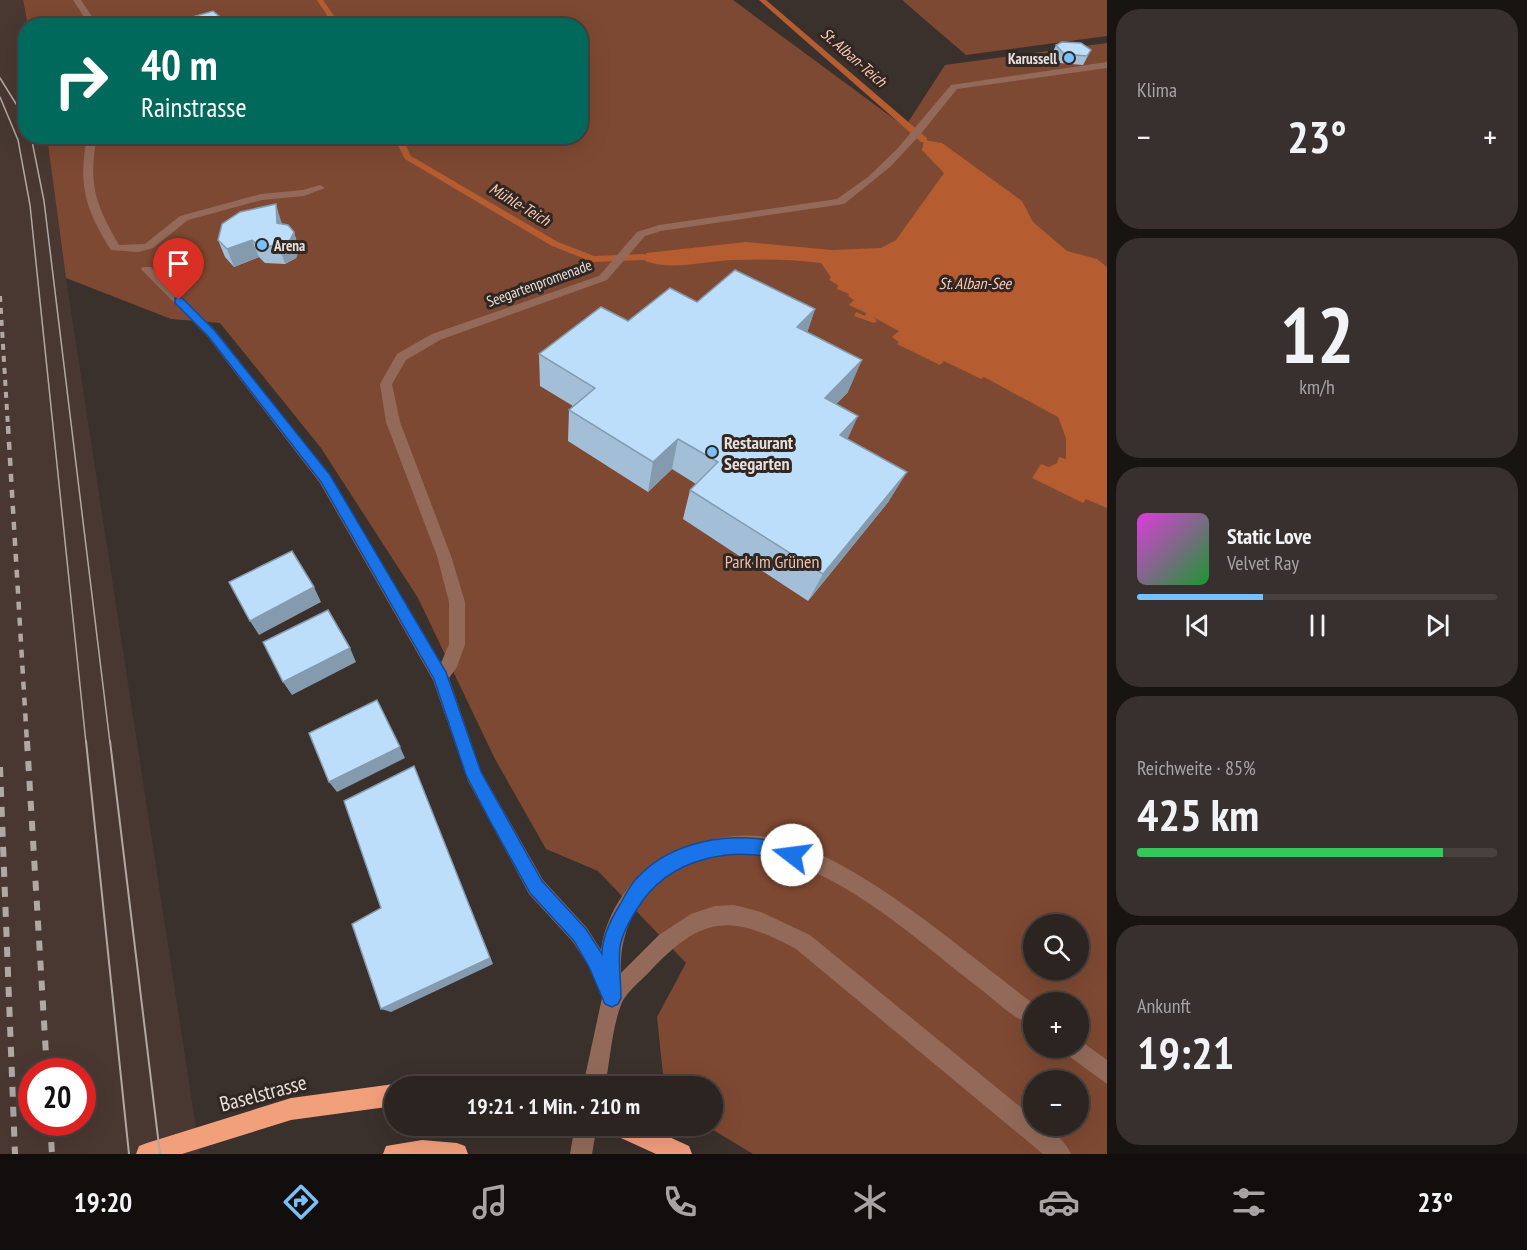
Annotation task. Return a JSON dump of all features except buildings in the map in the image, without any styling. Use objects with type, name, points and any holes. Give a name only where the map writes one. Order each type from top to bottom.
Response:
[{"type":"main road","name":"Baselstrasse","points":[[147,1154],[291,1108],[384,1096]]},
{"type":"main road","points":[[642,1136],[681,1154]]},
{"type":"main road","points":[[394,1154],[422,1151],[457,1154]]},
{"type":"street","points":[[77,0],[89,18]]},
{"type":"street","name":"Seegartenpromenade","points":[[440,677],[451,662],[457,644],[457,602],[444,555],[407,466],[393,422],[386,384],[401,357],[436,337],[603,278],[641,234],[659,228],[840,202],[860,190],[924,125],[954,87],[1107,65]]},
{"type":"street","points":[[90,144],[85,166],[86,187],[91,208],[116,248],[121,249],[138,249],[149,246],[184,218],[261,197],[304,193],[320,188]]},
{"type":"street","points":[[147,269],[211,333],[326,479],[440,677],[459,735],[479,785],[536,887],[580,935],[596,960],[612,998]]},
{"type":"street","points":[[596,1076],[612,998],[611,946],[622,917],[641,886],[667,865],[696,852],[732,847],[770,847],[814,862],[852,881],[1023,1009]]},
{"type":"street","points":[[612,998],[672,935],[686,927],[710,916],[735,915],[769,925],[803,942],[1060,1154]]},
{"type":"street","points":[[1087,1058],[1107,1073]]},
{"type":"street","points":[[580,1154],[584,1136]]},
{"type":"shaded area","points":[[0,0],[23,0],[27,18],[18,18],[18,144],[48,144],[66,278],[200,1154],[0,1154]]},
{"type":"green space","name":"Park Im Grünen","points":[[23,0],[733,0],[905,127],[945,65],[1107,43],[1107,1154],[753,1154],[723,1136],[723,1076],[664,1076],[663,1074],[657,1017],[686,963],[598,871],[546,849],[495,759],[418,598],[321,448],[220,323],[171,319],[66,278],[48,144],[588,144],[588,18],[26,18]]},
{"type":"green space","points":[[902,0],[1107,0],[1107,36],[966,55]]},
{"type":"water","name":"St. Alban-See","points":[[924,140],[942,143],[1022,201],[1033,222],[1067,251],[1097,259],[1107,267],[1107,508],[1086,499],[1083,503],[1032,478],[1041,464],[1049,467],[1057,463],[1059,457],[1066,459],[1066,438],[1058,417],[984,377],[981,379],[944,361],[940,365],[897,344],[899,342],[892,337],[899,331],[873,317],[877,321],[874,323],[854,316],[856,312],[865,316],[866,313],[849,305],[854,300],[848,296],[849,294],[837,289],[838,285],[829,280],[831,277],[821,263],[755,259],[666,265],[645,261],[646,253],[746,242],[832,250],[881,248],[896,240],[944,173],[922,150]]},
{"type":"waterway","name":"Mühle-Teich","points":[[320,0],[332,18]]},
{"type":"waterway","name":"St. Alban-Teich","points":[[762,0],[924,140]]},
{"type":"waterway","name":"Mühle-Teich","points":[[401,144],[408,157],[555,244],[593,259],[644,257]]},
{"type":"tram line","points":[[0,78],[18,107]]},
{"type":"tram line","points":[[0,97],[18,140]]},
{"type":"tram line","points":[[19,144],[30,205],[86,743]]},
{"type":"tram line","points":[[33,144],[44,201],[110,743]]},
{"type":"tram line","points":[[86,741],[129,1154]]},
{"type":"tram line","points":[[110,741],[160,1154]]},
{"type":"railway","points":[[0,296],[8,427]]},
{"type":"railway","points":[[8,426],[27,743]]},
{"type":"railway","points":[[27,741],[46,1058]]},
{"type":"railway","points":[[0,767],[15,1154]]},
{"type":"railway","points":[[51,1136],[52,1154]]},
{"type":"place","name":"Karussell","points":[[1069,58]]},
{"type":"place","name":"Arena","points":[[262,245]]},
{"type":"place","name":"Restaurant Seegarten","points":[[712,452]]},
{"type":"route","points":[[179,300],[211,333],[326,479],[440,677],[474,775],[495,815],[536,887],[580,935],[596,960],[612,998],[611,946],[622,917],[641,886],[667,865],[696,852],[732,847],[770,847],[792,855]]}]
